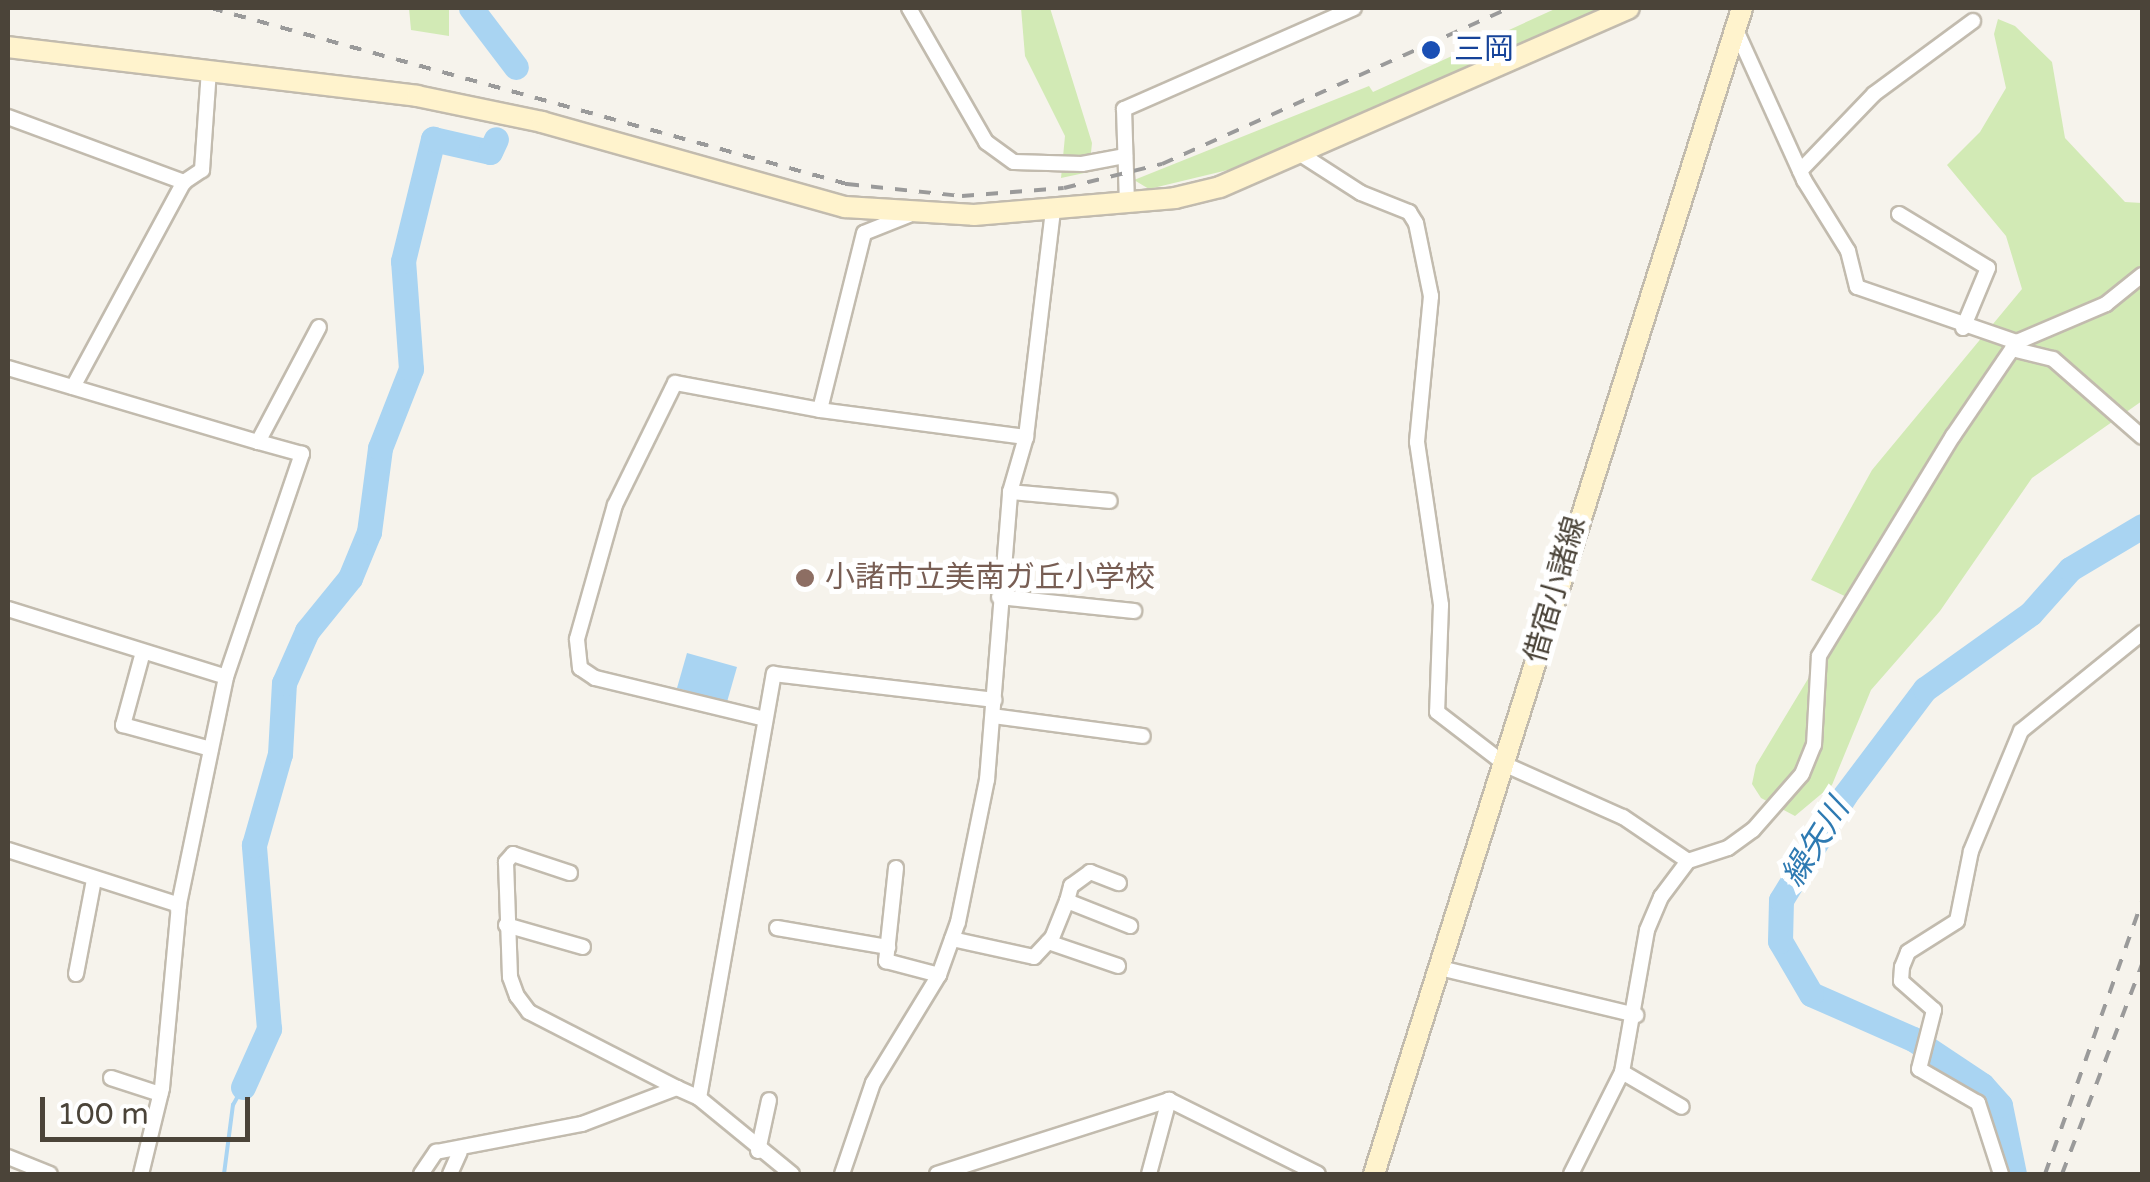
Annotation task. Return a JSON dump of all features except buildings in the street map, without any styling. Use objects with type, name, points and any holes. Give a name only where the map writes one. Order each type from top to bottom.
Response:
[{"type":"street","points":[[908,8],[986,142],[1014,162],[1082,164],[1124,156]]},
{"type":"street","points":[[1127,204],[1124,110],[1354,8]]},
{"type":"street","points":[[8,47],[417,96],[542,122],[845,207],[909,215],[1127,204],[1220,187],[1302,155],[1630,8]]},
{"type":"street","name":"借宿小諸線","points":[[1374,1174],[1506,765],[1601,440],[1676,227],[1742,8]]},
{"type":"street","points":[[1800,171],[1874,94],[1973,21]]},
{"type":"street","points":[[1736,30],[1800,171],[1848,251],[1858,287],[2053,359],[2142,437]]},
{"type":"street","points":[[73,387],[184,182],[202,170],[209,71]]},
{"type":"street","points":[[8,117],[184,182]]},
{"type":"street","points":[[1302,155],[1360,192],[1409,212],[1416,223],[1430,296],[1417,442],[1441,604],[1436,712],[1506,765],[1623,817],[1688,861]]},
{"type":"street","points":[[842,1174],[873,1083],[939,975],[952,939],[987,780],[1010,492],[1026,437],[1053,209]]},
{"type":"street","points":[[1899,214],[1988,268],[1964,328]]},
{"type":"street","points":[[820,410],[864,233],[909,215]]},
{"type":"street","points":[[1571,1174],[1622,1072],[1636,1016],[1647,930],[1688,861],[1728,848],[1753,830],[1802,774],[1814,745],[1819,656],[2015,345],[2106,304],[2142,275]]},
{"type":"street","points":[[258,442],[319,327]]},
{"type":"street","points":[[8,368],[302,454],[226,677],[178,909],[160,1094],[141,1174]]},
{"type":"street","points":[[766,719],[596,678],[580,668],[576,639],[616,505],[675,384],[820,410],[1026,437]]},
{"type":"street","points":[[1010,492],[1110,501]]},
{"type":"street","points":[[999,598],[1134,611]]},
{"type":"street","points":[[8,609],[226,677]]},
{"type":"street","points":[[2002,1174],[1978,1103],[1919,1069],[1934,1010],[1901,981],[1902,967],[1908,952],[1957,921],[1971,851],[2021,731],[2142,633]]},
{"type":"street","points":[[143,652],[123,725],[211,749]]},
{"type":"street","points":[[699,1098],[774,674],[994,700]]},
{"type":"street","points":[[993,716],[1143,736]]},
{"type":"street","points":[[8,852],[178,909]]},
{"type":"street","points":[[570,873],[513,854],[502,876],[510,977],[530,1012],[699,1098],[758,1151],[792,1174]]},
{"type":"street","points":[[896,868],[886,961],[939,975]]},
{"type":"street","points":[[952,939],[1034,957],[1048,942],[1071,886],[1090,872],[1120,883]]},
{"type":"street","points":[[76,974],[94,880]]},
{"type":"street","points":[[1067,901],[1130,926]]},
{"type":"street","points":[[506,924],[583,947]]},
{"type":"street","points":[[778,928],[888,947]]},
{"type":"street","points":[[1048,942],[1118,966]]},
{"type":"street","points":[[1440,968],[1636,1016]]},
{"type":"street","points":[[1622,1072],[1682,1106]]},
{"type":"street","points":[[111,1078],[160,1094]]},
{"type":"street","points":[[421,1174],[436,1152],[460,1152],[582,1124],[677,1088]]},
{"type":"street","points":[[758,1151],[769,1100]]},
{"type":"street","points":[[1149,1174],[1169,1100]]},
{"type":"street","points":[[937,1174],[1169,1100],[1318,1174]]},
{"type":"street","points":[[450,1174],[460,1152]]},
{"type":"street","points":[[8,1158],[50,1174]]},
{"type":"green space","points":[[409,8],[449,8],[449,36],[411,30]]},
{"type":"green space","points":[[1021,8],[1050,8],[1092,143],[1089,172],[1061,178],[1065,136],[1025,56]]},
{"type":"green space","points":[[1557,8],[1605,8],[1232,169],[1149,189],[1134,180],[1369,86],[1373,92]]},
{"type":"green space","points":[[1998,19],[2015,26],[2052,62],[2065,138],[2125,202],[2142,203],[2142,401],[2032,478],[1940,611],[1871,690],[1832,785],[1795,816],[1761,798],[1752,784],[1756,765],[1855,601],[1811,580],[1872,470],[2022,289],[2006,236],[1947,165],[1980,132],[2006,88],[1994,34]]},
{"type":"water","points":[[687,653],[737,667],[727,702],[677,688]]},
{"type":"waterway","points":[[471,8],[516,67]]},
{"type":"waterway","points":[[243,1087],[269,1029],[254,845],[280,754],[284,683],[307,631],[350,578],[369,532],[380,448],[411,369],[403,261],[433,139],[490,152],[496,139]]},
{"type":"waterway","name":"繰矢川","points":[[2014,1174],[2000,1105],[1982,1085],[1913,1039],[1811,994],[1780,941],[1781,900],[1845,795],[1925,689],[2031,613],[2070,569],[2142,526]]},
{"type":"waterway","points":[[224,1174],[233,1105],[243,1087]]},
{"type":"railway","points":[[211,8],[847,184],[962,196],[1064,188],[1162,164],[1509,8]]},
{"type":"railway","points":[[2045,1174],[2142,901]]},
{"type":"railway","points":[[2062,1174],[2142,964]]},
{"type":"place","name":"三岡","points":[[1431,50]]},
{"type":"place","name":"小諸市立美南ガ丘小学校","points":[[805,578]]}]
